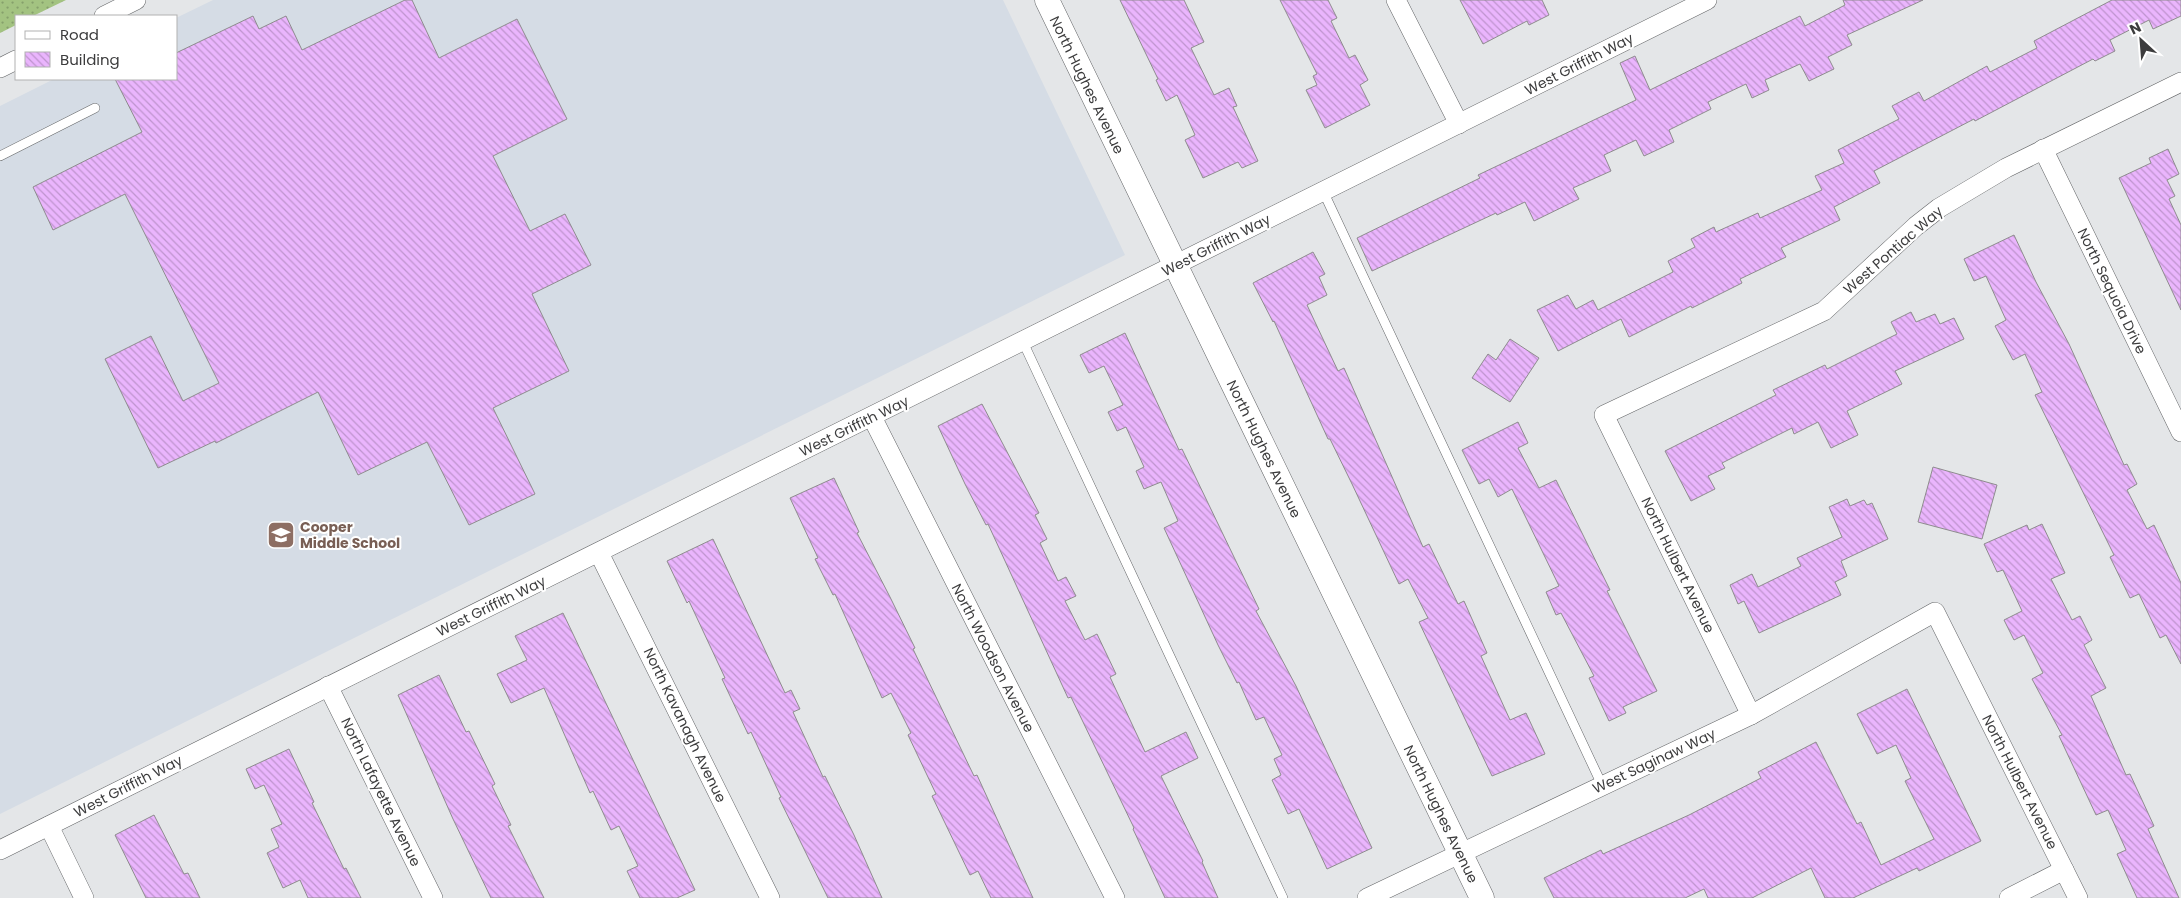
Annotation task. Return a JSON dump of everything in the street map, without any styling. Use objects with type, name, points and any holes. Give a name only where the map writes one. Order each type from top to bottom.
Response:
[{"type":"street","points":[[106,15],[136,0]]},
{"type":"street","name":"North Hughes Avenue","points":[[1047,0],[1174,266],[1482,898]]},
{"type":"street","points":[[1396,0],[1459,124]]},
{"type":"street","name":"West Griffith Way","points":[[0,850],[1707,0]]},
{"type":"street","points":[[0,68],[15,60]]},
{"type":"street","name":"West Pontiac Way","points":[[1604,415],[1824,311],[1916,226],[1940,208],[2006,168],[2042,149],[2181,82]]},
{"type":"street","name":"North Sequoia Drive","points":[[2042,149],[2181,432]]},
{"type":"street","name":"North Hulbert Avenue","points":[[1604,415],[1751,715]]},
{"type":"street","name":"North Woodson Avenue","points":[[872,417],[1115,898]]},
{"type":"street","name":"North Kavanagh Avenue","points":[[599,553],[770,898]]},
{"type":"street","name":"North Hulbert Avenue","points":[[1935,612],[2078,898]]},
{"type":"street","name":"West Saginaw Way","points":[[1366,898],[1751,715],[1935,612]]},
{"type":"street","name":"North Lafayette Avenue","points":[[328,686],[433,898]]},
{"type":"street","points":[[49,826],[84,898]]},
{"type":"street","points":[[2009,898],[2064,870]]},
{"type":"lane","points":[[0,156],[95,108]]},
{"type":"lane","points":[[1322,191],[1602,785]]},
{"type":"lane","points":[[1023,342],[1283,898]]},
{"type":"shaded area","name":"Cooper Middle School","points":[[213,0],[1003,0],[1125,255],[0,814],[0,106],[52,80],[178,80],[178,17]]},
{"type":"green space","points":[[0,0],[66,0],[35,15],[15,15],[15,26],[0,33]]},
{"type":"building","points":[[405,0],[412,0],[439,58],[517,19],[567,119],[493,156],[530,231],[565,214],[591,265],[532,294],[569,371],[493,408],[535,494],[469,525],[427,442],[358,475],[318,392],[216,443],[215,441],[158,468],[105,359],[151,336],[183,401],[219,383],[125,194],[53,230],[33,187],[142,132],[116,80],[178,80],[178,52],[253,16],[259,29],[286,16],[302,50]]},
{"type":"building","points":[[1120,0],[1184,0],[1204,42],[1191,48],[1214,95],[1229,88],[1237,106],[1233,107],[1258,161],[1242,168],[1238,162],[1203,178],[1185,140],[1195,135],[1177,95],[1166,101],[1156,80],[1158,79]]},
{"type":"building","points":[[1280,0],[1328,0],[1337,18],[1331,21],[1349,58],[1355,55],[1368,80],[1360,85],[1370,105],[1325,128],[1306,90],[1317,85],[1313,76],[1317,74]]},
{"type":"building","points":[[1460,0],[1542,0],[1549,15],[1529,25],[1527,21],[1483,44]]},
{"type":"building","points":[[1843,0],[1923,0],[1847,35],[1852,45],[1828,57],[1834,69],[1809,81],[1800,64],[1765,80],[1769,90],[1752,98],[1746,84],[1708,102],[1711,109],[1669,130],[1674,142],[1644,156],[1636,140],[1604,155],[1611,171],[1573,188],[1579,199],[1534,221],[1525,202],[1497,215],[1496,213],[1372,271],[1357,238],[1480,178],[1478,175],[1636,100],[1620,63],[1635,56],[1650,90],[1800,16],[1805,26],[1845,5]]},
{"type":"building","points":[[2112,0],[2181,0],[2181,16],[2153,29],[2149,20],[2110,40],[2115,51],[2095,61],[2093,59],[1874,171],[1880,183],[1834,207],[1840,220],[1781,248],[1786,257],[1740,279],[1742,283],[1629,337],[1621,319],[1558,351],[1537,310],[1568,295],[1576,309],[1593,300],[1598,310],[1673,272],[1668,261],[1695,247],[1691,239],[1714,227],[1716,232],[1758,213],[1760,218],[1822,190],[1815,176],[1844,163],[1838,150],[1899,119],[1892,106],[1919,92],[1924,101],[1987,66],[1990,72],[2037,48],[2034,41]]},
{"type":"building","points":[[2168,149],[2179,174],[2167,180],[2175,196],[2169,199],[2181,225],[2181,310],[2119,178],[2151,163],[2149,158]]},
{"type":"building","points":[[2014,235],[2036,282],[2069,344],[2124,465],[2127,464],[2137,484],[2127,490],[2147,529],[2154,525],[2181,583],[2181,664],[2166,635],[2160,638],[2139,594],[2130,598],[2110,557],[2114,555],[2035,395],[2042,392],[2025,354],[2013,360],[1995,326],[2006,320],[1986,276],[1974,281],[1964,259]]},
{"type":"building","points":[[1313,252],[1325,274],[1319,277],[1327,295],[1307,305],[1338,371],[1344,368],[1423,547],[1429,544],[1458,604],[1464,601],[1487,653],[1481,656],[1510,720],[1526,713],[1545,754],[1492,776],[1419,622],[1428,618],[1408,579],[1399,584],[1330,439],[1328,439],[1274,321],[1253,283]]},
{"type":"building","points":[[1911,312],[1916,322],[1935,314],[1940,324],[1954,318],[1964,339],[1895,371],[1902,384],[1847,411],[1858,435],[1831,448],[1818,422],[1794,434],[1792,428],[1722,463],[1725,468],[1708,476],[1715,489],[1691,501],[1665,451],[1776,395],[1773,390],[1825,365],[1827,369],[1897,334],[1891,322]]},
{"type":"building","points":[[1125,333],[1179,450],[1182,449],[1259,609],[1256,611],[1296,686],[1372,848],[1327,869],[1299,809],[1288,814],[1272,780],[1281,775],[1274,759],[1282,755],[1264,717],[1256,720],[1239,682],[1237,683],[1218,645],[1164,528],[1178,521],[1161,482],[1144,489],[1136,471],[1144,467],[1126,427],[1117,431],[1108,412],[1123,405],[1104,366],[1089,373],[1080,355]]},
{"type":"building","points":[[1510,339],[1539,358],[1510,402],[1472,378],[1488,354],[1496,360]]},
{"type":"building","points":[[982,404],[1039,513],[1035,515],[1047,539],[1040,543],[1058,581],[1066,577],[1076,596],[1065,601],[1085,640],[1097,634],[1116,674],[1110,677],[1145,752],[1186,732],[1198,758],[1161,776],[1203,861],[1218,898],[1165,898],[1134,828],[1071,697],[1068,698],[988,524],[986,525],[965,484],[938,426]]},
{"type":"building","points":[[1518,422],[1528,443],[1518,448],[1539,488],[1556,480],[1610,590],[1607,591],[1657,691],[1623,707],[1626,713],[1609,721],[1589,678],[1594,676],[1561,613],[1556,615],[1546,592],[1559,586],[1512,489],[1498,497],[1489,479],[1479,484],[1462,450]]},
{"type":"building","points":[[1933,467],[1997,485],[1982,539],[1918,522]]},
{"type":"building","points":[[834,478],[859,532],[857,533],[915,648],[913,649],[974,776],[977,775],[1033,898],[991,898],[978,871],[970,875],[932,796],[936,794],[908,735],[911,733],[891,693],[882,698],[835,594],[833,595],[815,559],[818,558],[790,498]]},
{"type":"building","points":[[1847,499],[1850,506],[1864,500],[1867,505],[1872,503],[1888,539],[1841,561],[1847,576],[1835,582],[1841,595],[1759,633],[1744,601],[1738,604],[1730,585],[1752,574],[1758,587],[1801,566],[1797,558],[1842,537],[1829,507]]},
{"type":"building","points":[[2042,524],[2065,573],[2051,579],[2072,620],[2080,616],[2092,640],[2084,645],[2106,688],[2091,696],[2126,775],[2130,774],[2154,826],[2148,829],[2179,898],[2137,898],[2117,854],[2126,850],[2108,810],[2096,815],[2059,736],[2062,735],[2032,679],[2043,673],[2024,635],[2014,640],[2004,620],[2022,611],[2003,570],[1997,572],[1984,544],[2027,525],[2029,530]]},
{"type":"building","points":[[713,539],[785,693],[791,690],[800,709],[793,712],[823,777],[825,776],[854,835],[882,898],[828,898],[779,798],[781,797],[751,732],[748,734],[722,679],[725,678],[689,601],[687,603],[667,561]]},
{"type":"building","points":[[563,613],[695,890],[677,898],[640,898],[627,871],[638,866],[619,826],[611,830],[593,791],[590,793],[544,688],[511,703],[497,674],[527,660],[515,636]]},
{"type":"building","points":[[439,675],[466,732],[469,731],[495,784],[492,786],[511,825],[508,826],[544,898],[491,898],[453,819],[398,695]]},
{"type":"building","points":[[1907,689],[1981,841],[1919,871],[1917,868],[1853,898],[1825,898],[1811,868],[1752,898],[1708,898],[1704,889],[1685,898],[1554,898],[1544,878],[1601,850],[1603,854],[1689,815],[1761,778],[1758,772],[1816,742],[1857,824],[1861,822],[1881,865],[1934,839],[1905,781],[1911,778],[1896,745],[1877,754],[1857,714]]},
{"type":"building","points":[[289,749],[314,802],[312,803],[344,869],[346,868],[361,898],[308,898],[300,880],[283,888],[267,853],[279,847],[271,829],[282,824],[264,785],[255,789],[246,769]]},
{"type":"building","points":[[154,815],[184,874],[188,873],[200,898],[146,898],[115,835]]},
{"type":"place","name":"Cooper Middle School","points":[[281,535]]}]
